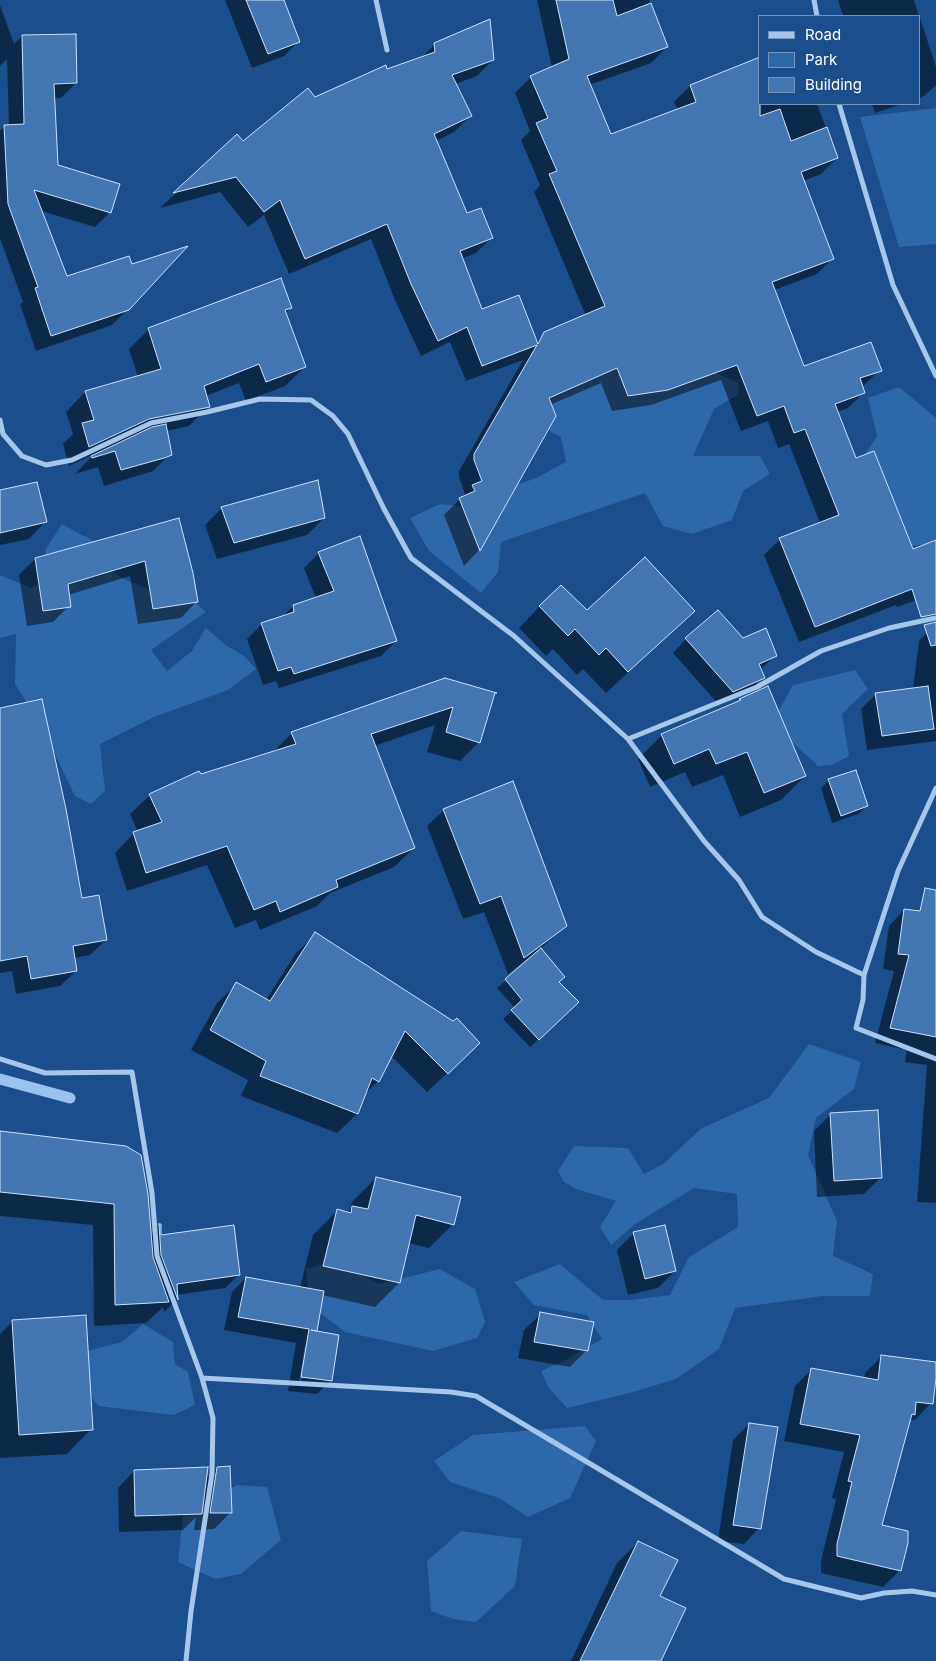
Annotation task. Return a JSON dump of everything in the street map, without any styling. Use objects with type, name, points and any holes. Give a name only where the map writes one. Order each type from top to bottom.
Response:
[{"type":"street","points":[[376,0],[387,50]]},
{"type":"street","points":[[814,0],[817,15]]},
{"type":"street","points":[[839,105],[893,285],[936,376]]},
{"type":"street","points":[[0,420],[3,434],[22,456],[46,464],[72,460],[151,423],[207,412],[260,398],[311,400],[333,416],[348,434],[384,509],[411,558],[514,636],[628,739],[704,841],[739,880],[762,916],[816,952],[864,975]]},
{"type":"street","points":[[628,739],[757,687],[821,651],[889,628],[936,618]]},
{"type":"street","points":[[936,788],[898,872],[864,975],[863,1000],[856,1028],[936,1059]]},
{"type":"street","points":[[0,1060],[45,1073],[132,1072],[152,1193],[156,1256],[202,1378],[213,1418],[212,1474],[191,1611],[186,1661]]},
{"type":"street","points":[[202,1378],[451,1392],[476,1396],[784,1579],[861,1598],[884,1593],[912,1591],[936,1595]]},
{"type":"green space","points":[[936,108],[936,244],[899,247],[860,117]]},
{"type":"green space","points":[[545,364],[711,371],[738,383],[739,394],[714,409],[693,456],[760,456],[770,474],[743,491],[732,520],[692,534],[663,526],[645,493],[501,542],[498,572],[481,593],[429,551],[410,518],[440,504],[470,507],[495,493],[536,478],[566,462],[561,437],[534,423]]},
{"type":"green space","points":[[899,387],[936,418],[936,539],[926,544],[875,551],[845,487],[877,436],[868,398]]},
{"type":"green space","points":[[62,524],[93,541],[105,567],[126,580],[151,590],[186,594],[206,612],[151,650],[167,671],[192,651],[206,628],[224,644],[244,656],[256,669],[228,690],[154,717],[100,744],[105,791],[91,804],[75,796],[42,727],[15,684],[16,634],[0,638],[0,575],[31,588],[53,579],[45,550]]},
{"type":"green space","points":[[855,670],[868,689],[842,714],[849,756],[832,765],[818,766],[772,723],[793,685]]},
{"type":"green space","points":[[809,1044],[861,1062],[854,1089],[816,1118],[808,1155],[837,1221],[833,1256],[873,1274],[870,1296],[823,1296],[735,1308],[719,1349],[676,1379],[630,1393],[567,1408],[548,1387],[541,1371],[564,1361],[602,1339],[587,1315],[534,1305],[514,1282],[560,1264],[603,1300],[632,1300],[670,1295],[689,1257],[738,1227],[737,1194],[694,1188],[635,1224],[611,1245],[600,1227],[616,1201],[576,1189],[564,1182],[558,1171],[574,1146],[628,1148],[644,1174],[663,1164],[702,1128],[769,1098]]},
{"type":"green space","points":[[334,1261],[379,1284],[440,1269],[475,1289],[485,1322],[477,1338],[433,1351],[345,1332],[310,1305],[306,1269]]},
{"type":"green space","points":[[143,1324],[173,1342],[175,1364],[188,1372],[195,1405],[174,1415],[98,1406],[81,1381],[83,1352],[122,1342]]},
{"type":"green space","points":[[585,1426],[596,1441],[570,1498],[528,1517],[499,1498],[450,1482],[434,1461],[473,1435]]},
{"type":"green space","points":[[237,1485],[267,1487],[281,1540],[241,1574],[215,1579],[178,1562],[183,1515]]},
{"type":"green space","points":[[461,1531],[522,1539],[515,1586],[476,1622],[453,1619],[431,1611],[427,1561]]},
{"type":"building","points":[[246,0],[284,0],[300,42],[268,54]]},
{"type":"building","points":[[556,0],[613,0],[617,16],[651,3],[668,47],[587,76],[611,134],[696,102],[690,85],[758,58],[758,105],[760,105],[760,116],[780,109],[791,141],[827,127],[838,158],[801,172],[834,259],[772,282],[804,366],[871,342],[882,371],[860,378],[865,393],[835,404],[856,458],[874,451],[913,549],[936,540],[936,614],[921,617],[912,589],[815,627],[779,538],[839,515],[805,429],[794,433],[784,406],[757,416],[737,365],[668,390],[628,396],[617,368],[549,398],[556,416],[480,551],[459,498],[475,491],[472,485],[482,481],[474,460],[474,454],[537,345],[482,366],[467,327],[438,341],[411,284],[387,224],[305,259],[280,200],[264,212],[236,177],[173,193],[237,134],[243,141],[308,88],[315,97],[386,65],[387,69],[435,52],[434,43],[490,19],[494,60],[452,75],[472,116],[434,134],[467,213],[481,208],[493,238],[460,251],[482,309],[519,295],[538,344],[544,332],[605,306],[549,174],[557,171],[536,123],[548,118],[530,76],[569,59]]},
{"type":"building","points":[[76,34],[77,83],[54,84],[58,165],[120,184],[111,213],[34,190],[67,276],[129,256],[132,264],[188,246],[129,310],[51,336],[35,288],[38,287],[8,204],[4,125],[24,124],[22,35]]},
{"type":"building","points":[[281,278],[292,308],[285,310],[306,367],[266,382],[259,364],[204,386],[210,407],[149,419],[89,447],[82,423],[94,420],[85,391],[161,369],[148,328]]},
{"type":"building","points":[[166,424],[172,455],[121,470],[115,451],[92,458],[91,456],[152,427]]},
{"type":"building","points":[[318,480],[325,518],[234,543],[221,507]]},
{"type":"building","points":[[37,482],[47,522],[0,533],[0,490]]},
{"type":"building","points":[[179,518],[193,573],[198,602],[153,609],[145,561],[68,584],[71,607],[43,611],[35,558]]},
{"type":"building","points":[[360,536],[397,641],[294,674],[291,667],[278,671],[261,623],[294,612],[293,605],[334,591],[318,552]]},
{"type":"building","points":[[645,557],[695,611],[628,672],[606,648],[599,655],[575,629],[568,636],[539,606],[561,585],[587,610]]},
{"type":"building","points":[[718,610],[743,638],[766,628],[777,656],[759,664],[765,678],[733,692],[685,638]]},
{"type":"building","points":[[936,622],[936,645],[931,646],[924,625]]},
{"type":"building","points":[[445,678],[497,693],[495,693],[480,743],[446,732],[453,707],[371,734],[415,848],[336,880],[338,887],[280,912],[276,901],[254,910],[227,846],[146,873],[133,832],[162,822],[149,794],[199,771],[201,774],[296,744],[291,732]]},
{"type":"building","points":[[768,686],[806,776],[764,793],[747,752],[716,764],[709,749],[674,764],[661,734],[741,700],[739,699]]},
{"type":"building","points":[[928,686],[934,729],[882,736],[875,693]]},
{"type":"building","points":[[42,699],[66,809],[82,898],[99,895],[107,940],[73,946],[77,971],[31,979],[27,956],[0,961],[0,708]]},
{"type":"building","points":[[856,770],[868,806],[841,816],[828,779]]},
{"type":"building","points":[[513,781],[567,926],[524,958],[501,896],[480,904],[443,809]]},
{"type":"building","points":[[925,888],[936,890],[936,1037],[890,1028],[909,955],[898,954],[904,909],[920,911]]},
{"type":"building","points":[[315,932],[453,1021],[457,1018],[480,1043],[448,1074],[405,1031],[379,1082],[372,1078],[358,1114],[260,1076],[266,1061],[210,1030],[236,982],[270,1001]]},
{"type":"building","points":[[541,948],[565,977],[559,982],[579,1002],[539,1040],[511,1010],[522,1000],[505,979]]},
{"type":"building","points":[[878,1110],[882,1178],[834,1181],[830,1113]]},
{"type":"building","points":[[0,1131],[126,1146],[141,1155],[148,1194],[153,1257],[169,1302],[115,1305],[114,1204],[0,1192]]},
{"type":"building","points":[[376,1177],[461,1197],[454,1225],[416,1215],[400,1283],[323,1266],[337,1209],[351,1213],[352,1206],[368,1209]]},
{"type":"building","points":[[159,1224],[161,1224],[161,1235],[234,1225],[240,1275],[177,1284],[178,1300],[161,1255]]},
{"type":"building","points":[[665,1225],[676,1271],[645,1279],[633,1232]]},
{"type":"building","points":[[246,1277],[324,1291],[317,1331],[311,1330],[339,1335],[332,1381],[301,1377],[309,1329],[238,1317]]},
{"type":"building","points":[[540,1312],[594,1322],[588,1351],[534,1342]]},
{"type":"building","points":[[86,1315],[93,1430],[19,1435],[12,1320]]},
{"type":"building","points":[[881,1355],[936,1362],[933,1404],[916,1402],[915,1415],[912,1414],[882,1525],[908,1531],[908,1543],[901,1571],[837,1556],[837,1544],[852,1482],[848,1481],[860,1435],[800,1424],[811,1368],[878,1380]]},
{"type":"building","points":[[749,1423],[778,1427],[761,1529],[733,1525]]},
{"type":"building","points":[[230,1466],[232,1513],[210,1513],[217,1467]]},
{"type":"building","points":[[208,1467],[202,1514],[135,1516],[134,1470]]},
{"type":"building","points":[[638,1541],[678,1560],[660,1596],[686,1608],[661,1661],[580,1661]]},
{"type":"waterway","points":[[0,1079],[70,1098]]}]
